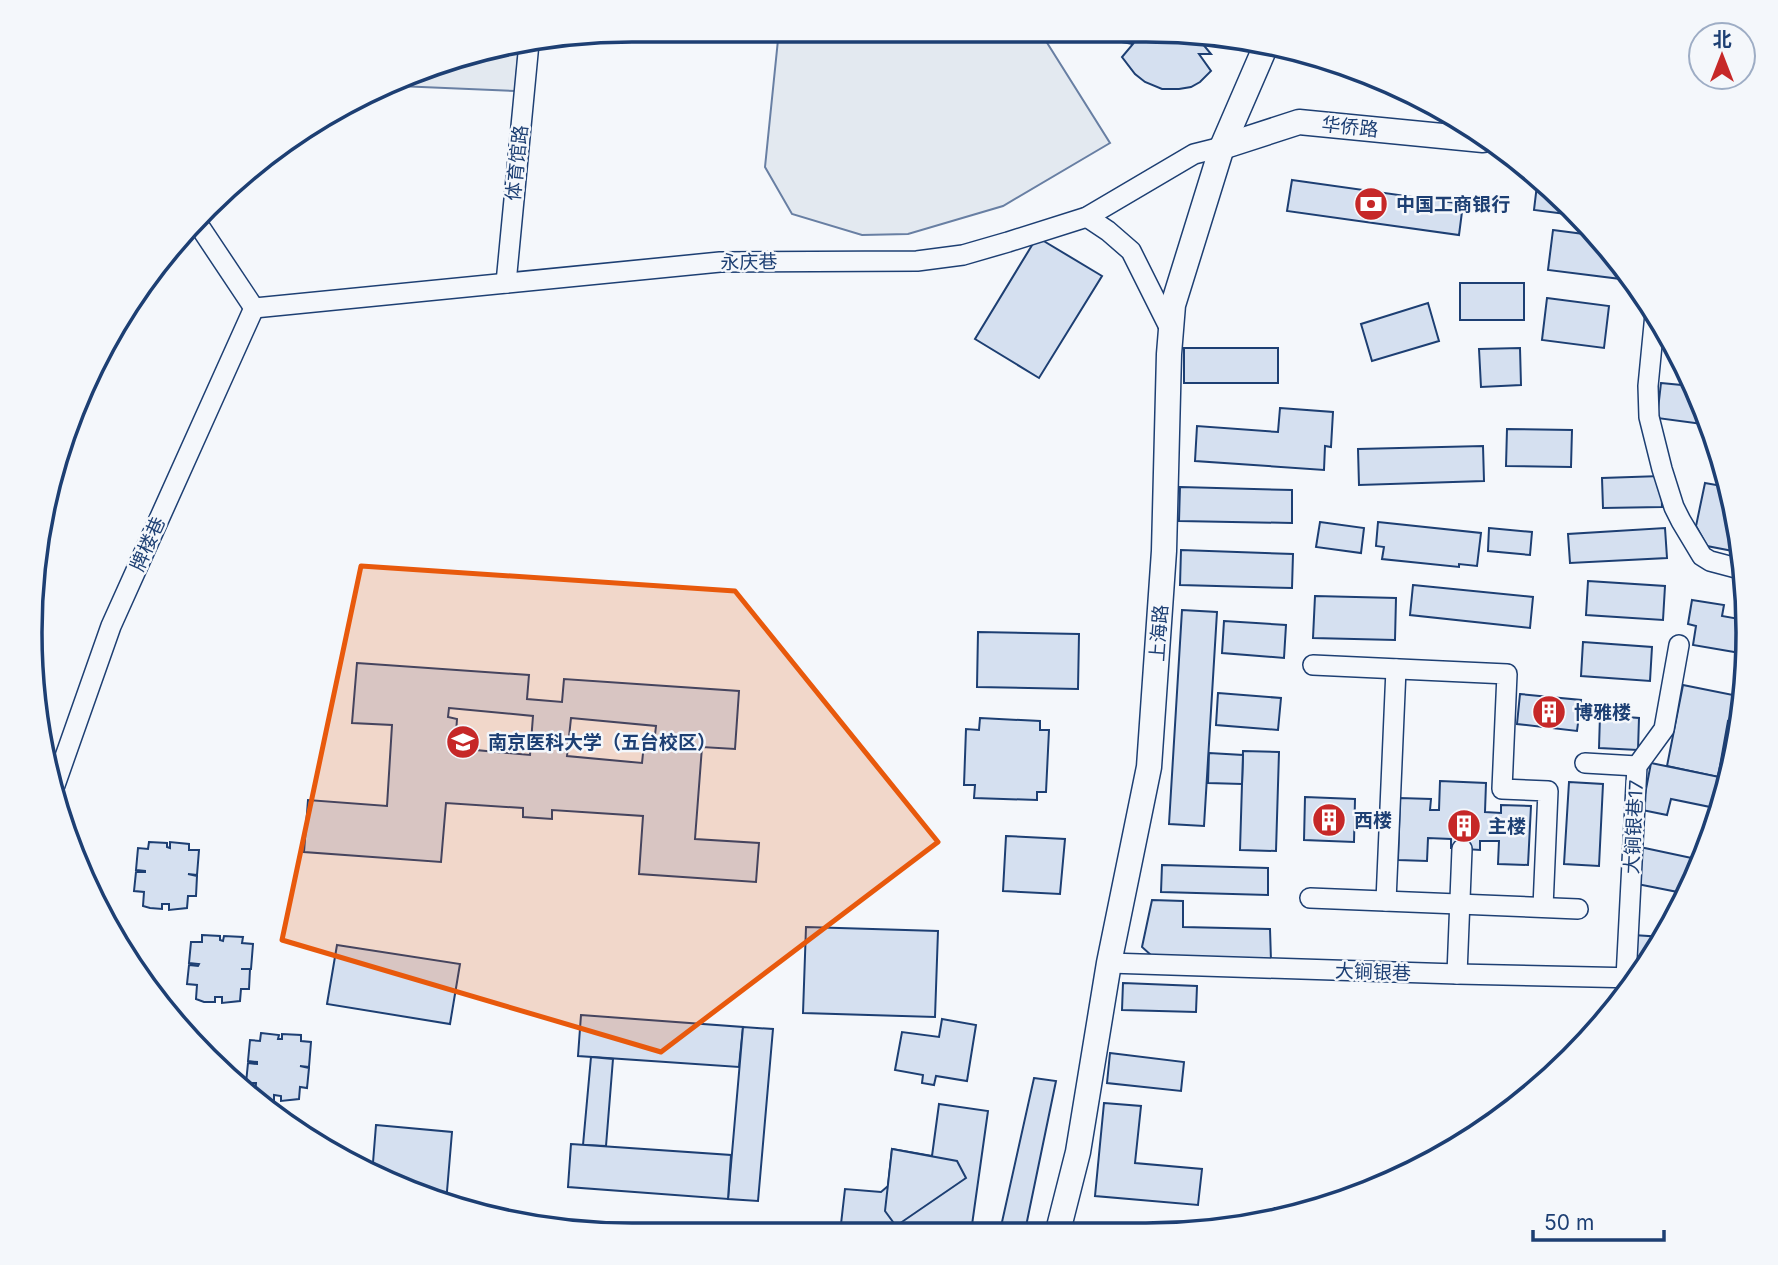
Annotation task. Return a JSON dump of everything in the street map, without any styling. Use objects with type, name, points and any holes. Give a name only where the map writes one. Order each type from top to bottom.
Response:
[{"type":"main road","name":"上海路","points":[[1060,1223],[1078,1152],[1110,963],[1149,767],[1164,551],[1173,305],[1222,147],[1263,53]]},
{"type":"main road","name":"华侨路","points":[[1222,147],[1299,122],[1469,139]]},
{"type":"street","name":"体育馆路","points":[[506,283],[528,51]]},
{"type":"street","name":"永庆巷","points":[[254,308],[720,261],[917,261],[962,255],[1087,217],[1194,154],[1222,147]]},
{"type":"street","points":[[1087,217],[1108,230],[1131,250],[1171,331]]},
{"type":"street","points":[[202,229],[254,308]]},
{"type":"street","name":"牌楼巷","points":[[59,773],[111,626],[254,308]]},
{"type":"street","points":[[1653,331],[1648,417],[1674,507],[1702,556],[1732,567]]},
{"type":"street","name":"大锏银巷17","points":[[1632,966],[1637,766],[1664,729],[1679,645]]},
{"type":"street","points":[[1313,665],[1507,674],[1502,789],[1548,791],[1543,907]]},
{"type":"street","points":[[1386,901],[1396,668]]},
{"type":"street","points":[[1585,763],[1637,766]]},
{"type":"street","points":[[1457,974],[1462,849]]},
{"type":"street","points":[[1310,898],[1578,909]]},
{"type":"street","name":"大锏银巷","points":[[1110,963],[1624,978]]},
{"type":"highlighted area","points":[[361,566],[735,591],[938,842],[661,1052],[282,940]]},
{"type":"shaded area","points":[[778,42],[1047,42],[1110,143],[1003,206],[908,234],[862,235],[792,214],[765,167]]},
{"type":"shaded area","points":[[518,53],[515,91],[408,86],[443,73]]},
{"type":"building","points":[[1122,42],[1204,45],[1211,54],[1199,54],[1211,71],[1191,87],[1162,89],[1145,82],[1135,74],[1122,57],[1133,44]]},
{"type":"building","points":[[1292,180],[1463,204],[1459,235],[1287,211]]},
{"type":"building","points":[[1536,190],[1561,213],[1534,210]]},
{"type":"building","points":[[1553,230],[1580,234],[1618,279],[1548,270]]},
{"type":"building","points":[[1037,237],[1102,276],[1039,378],[975,339]]},
{"type":"building","points":[[1460,283],[1524,283],[1524,320],[1460,320]]},
{"type":"building","points":[[1547,298],[1609,306],[1604,348],[1542,340]]},
{"type":"building","points":[[1428,303],[1439,341],[1372,361],[1361,324]]},
{"type":"building","points":[[1184,348],[1278,348],[1278,383],[1184,383]]},
{"type":"building","points":[[1520,348],[1521,385],[1481,387],[1479,349]]},
{"type":"building","points":[[1661,383],[1681,385],[1697,423],[1657,418]]},
{"type":"building","points":[[1280,408],[1333,412],[1331,447],[1325,446],[1324,470],[1195,461],[1197,426],[1278,432]]},
{"type":"building","points":[[1507,429],[1572,430],[1571,467],[1506,466]]},
{"type":"building","points":[[1483,446],[1484,481],[1359,485],[1358,449]]},
{"type":"building","points":[[1661,476],[1662,507],[1603,508],[1602,478]]},
{"type":"building","points":[[1705,483],[1717,485],[1730,551],[1707,546],[1696,526]]},
{"type":"building","points":[[1180,487],[1292,490],[1292,523],[1179,521]]},
{"type":"building","points":[[1320,522],[1364,528],[1361,553],[1316,547]]},
{"type":"building","points":[[1378,522],[1481,533],[1477,566],[1459,564],[1459,567],[1382,559],[1384,547],[1376,546]]},
{"type":"building","points":[[1489,528],[1532,532],[1530,555],[1488,551]]},
{"type":"building","points":[[1665,528],[1667,558],[1570,563],[1568,534]]},
{"type":"building","points":[[1181,550],[1293,554],[1292,588],[1180,585]]},
{"type":"building","points":[[1588,581],[1665,586],[1663,620],[1586,615]]},
{"type":"building","points":[[1413,585],[1533,597],[1530,628],[1410,615]]},
{"type":"building","points":[[1315,596],[1396,598],[1395,640],[1313,638]]},
{"type":"building","points":[[1692,600],[1724,605],[1722,616],[1736,618],[1735,652],[1693,645],[1696,626],[1688,624]]},
{"type":"building","points":[[1182,610],[1217,612],[1204,826],[1169,824]]},
{"type":"building","points":[[1224,621],[1286,625],[1284,658],[1222,653]]},
{"type":"building","points":[[978,632],[1079,634],[1078,689],[977,687]]},
{"type":"building","points":[[1583,642],[1652,647],[1650,681],[1581,676]]},
{"type":"building","points":[[357,663],[529,675],[527,699],[562,702],[564,679],[739,691],[735,749],[702,747],[695,839],[759,843],[756,882],[639,874],[643,816],[552,810],[552,819],[523,817],[523,808],[446,803],[441,862],[304,852],[308,800],[387,806],[392,725],[352,723]],"holes":[[[449,708],[533,716],[530,755],[455,748],[457,719],[448,717]],[[571,718],[656,726],[655,735],[645,734],[642,763],[567,756]]]},
{"type":"building","points":[[1683,685],[1733,695],[1718,777],[1667,766]]},
{"type":"building","points":[[1218,693],[1281,698],[1278,730],[1216,725]]},
{"type":"building","name":"博雅楼","points":[[1520,694],[1581,700],[1577,731],[1517,724]]},
{"type":"building","points":[[1600,715],[1639,718],[1638,750],[1599,748]]},
{"type":"building","points":[[980,718],[1040,721],[1040,730],[1049,730],[1046,792],[1037,792],[1037,800],[974,798],[975,785],[964,785],[966,729],[979,730]]},
{"type":"building","points":[[1243,751],[1279,752],[1276,851],[1240,850]]},
{"type":"building","points":[[1209,753],[1243,755],[1242,784],[1208,783]]},
{"type":"building","points":[[1651,763],[1718,777],[1710,807],[1671,799],[1667,815],[1642,810]]},
{"type":"building","name":"主楼","points":[[1440,781],[1486,783],[1485,812],[1501,813],[1501,805],[1531,806],[1528,865],[1498,864],[1499,841],[1480,841],[1480,850],[1451,848],[1451,839],[1428,838],[1427,861],[1398,860],[1400,798],[1431,799],[1430,810],[1439,810]]},
{"type":"building","points":[[1569,782],[1603,784],[1599,866],[1564,864]]},
{"type":"building","name":"西楼","points":[[1305,797],[1355,799],[1354,842],[1304,840]]},
{"type":"building","points":[[1006,836],[1065,839],[1060,894],[1003,891]]},
{"type":"building","points":[[149,842],[167,843],[170,848],[170,842],[189,844],[189,850],[199,850],[197,875],[188,874],[197,876],[196,896],[188,896],[187,908],[169,910],[169,904],[162,904],[162,909],[143,906],[144,892],[134,891],[136,872],[145,872],[136,870],[138,848],[148,849]]},
{"type":"building","points":[[1640,847],[1691,858],[1676,892],[1632,883]]},
{"type":"building","points":[[1162,865],[1268,868],[1268,895],[1161,892]]},
{"type":"building","points":[[1152,900],[1183,901],[1183,927],[1270,929],[1271,961],[1152,956],[1142,947]]},
{"type":"building","points":[[806,927],[938,931],[935,1017],[803,1013]]},
{"type":"building","points":[[202,935],[220,936],[223,941],[224,936],[243,937],[242,943],[253,944],[249,989],[241,989],[240,1001],[222,1003],[222,997],[215,997],[215,1002],[204,1002],[196,999],[197,985],[187,984],[189,965],[199,964],[189,963],[191,942],[202,942]]},
{"type":"building","points":[[1633,935],[1652,936],[1636,961],[1631,968]]},
{"type":"building","points":[[337,945],[460,964],[450,1024],[327,1004]]},
{"type":"building","points":[[1123,983],[1197,986],[1196,1012],[1122,1010]]},
{"type":"building","points":[[581,1015],[743,1027],[739,1067],[578,1056]]},
{"type":"building","points":[[942,1019],[976,1025],[967,1081],[936,1076],[934,1085],[922,1083],[923,1075],[895,1070],[902,1032],[939,1037]]},
{"type":"building","points":[[743,1027],[773,1029],[758,1201],[728,1199]]},
{"type":"building","points":[[261,1033],[279,1035],[278,1039],[282,1039],[282,1034],[301,1035],[301,1041],[311,1042],[309,1067],[300,1066],[309,1068],[307,1088],[300,1087],[299,1099],[281,1101],[281,1096],[274,1095],[272,1100],[256,1087],[256,1083],[246,1079],[248,1063],[257,1064],[248,1061],[250,1040],[260,1041]]},
{"type":"building","points":[[1110,1053],[1184,1062],[1181,1091],[1107,1083]]},
{"type":"building","points":[[591,1057],[613,1059],[606,1146],[583,1145]]},
{"type":"building","points":[[1034,1078],[1056,1081],[1027,1223],[1002,1223]]},
{"type":"building","points":[[1104,1103],[1141,1106],[1135,1163],[1202,1169],[1198,1205],[1095,1196]]},
{"type":"building","points":[[939,1104],[988,1111],[972,1223],[841,1223],[845,1189],[881,1192],[888,1186],[892,1149],[932,1156]]},
{"type":"building","points":[[376,1125],[452,1132],[447,1193],[373,1163]]},
{"type":"building","points":[[571,1144],[731,1155],[728,1199],[568,1187]]},
{"type":"building","points":[[892,1149],[957,1161],[966,1178],[900,1223],[894,1223],[885,1211]]},
{"type":"place","name":"中国工商银行","points":[[1371,204]]},
{"type":"place","name":"博雅楼","points":[[1549,712]]},
{"type":"place","name":"南京医科大学（五台校区）","points":[[463,742]]},
{"type":"place","name":"西楼","points":[[1329,820]]},
{"type":"place","name":"主楼","points":[[1464,826]]}]
